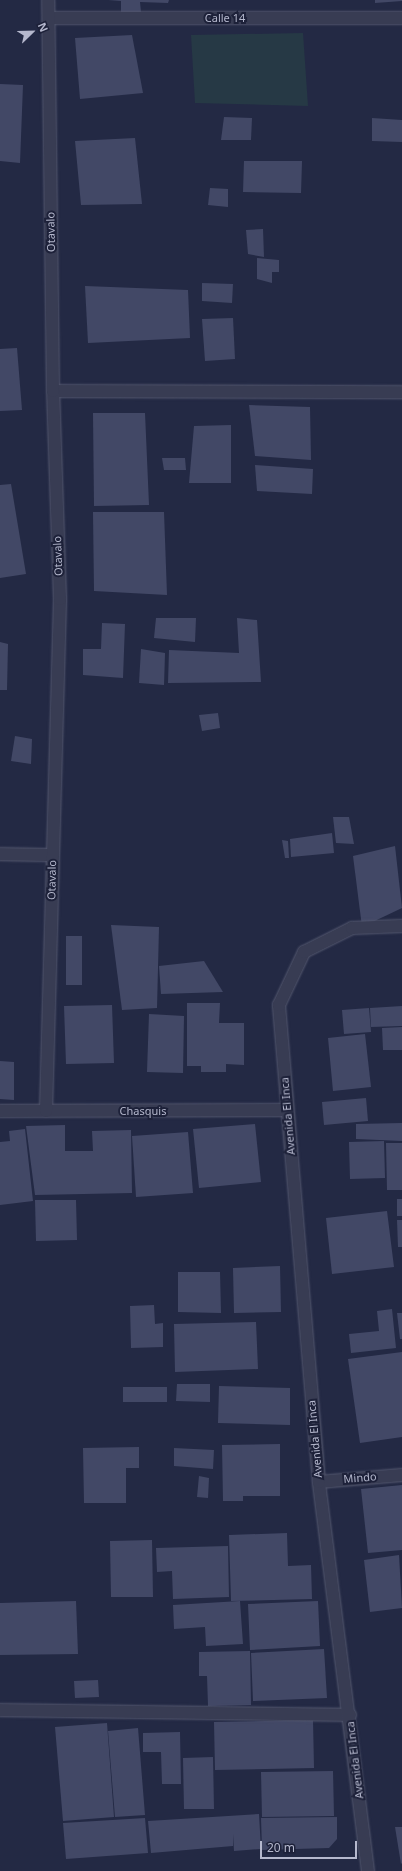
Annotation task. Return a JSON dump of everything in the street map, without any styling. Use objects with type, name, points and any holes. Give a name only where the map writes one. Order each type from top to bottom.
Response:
[{"type":"street","name":"Otavalo","points":[[46,1111],[60,599],[52,391],[48,0]]},
{"type":"street","name":"Calle 14","points":[[49,18],[402,18]]},
{"type":"street","points":[[52,391],[402,392]]},
{"type":"street","points":[[0,854],[53,855]]},
{"type":"street","name":"Avenida El Inca","points":[[368,1871],[350,1715],[319,1482],[279,1005],[304,952],[352,928],[402,926]]},
{"type":"street","name":"Chasquis","points":[[0,1111],[287,1110]]},
{"type":"street","name":"Mindo","points":[[319,1482],[402,1475]]},
{"type":"street","points":[[0,1710],[350,1715]]},
{"type":"shaded area","points":[[303,33],[308,106],[195,103],[191,35]]},
{"type":"building","points":[[108,0],[169,0],[168,3],[140,2],[141,12],[121,12],[121,1]]},
{"type":"building","points":[[375,0],[402,0],[402,1],[375,3]]},
{"type":"building","points":[[132,35],[143,93],[80,99],[75,38]]},
{"type":"building","points":[[0,84],[23,85],[20,163],[0,161]]},
{"type":"building","points":[[224,117],[252,118],[251,140],[221,140]]},
{"type":"building","points":[[372,118],[402,120],[402,142],[372,141]]},
{"type":"building","points":[[135,138],[142,204],[81,205],[75,141]]},
{"type":"building","points":[[244,161],[302,161],[301,193],[243,192]]},
{"type":"building","points":[[210,188],[228,189],[228,207],[208,205]]},
{"type":"building","points":[[263,229],[264,257],[248,254],[246,230]]},
{"type":"building","points":[[257,258],[279,260],[279,272],[272,272],[272,283],[257,279]]},
{"type":"building","points":[[202,283],[233,284],[232,303],[202,301]]},
{"type":"building","points":[[85,286],[188,290],[190,338],[88,343]]},
{"type":"building","points":[[233,318],[235,359],[205,361],[202,319]]},
{"type":"building","points":[[17,348],[22,410],[0,411],[0,349]]},
{"type":"building","points":[[249,405],[310,407],[311,460],[255,456]]},
{"type":"building","points":[[93,413],[145,413],[149,505],[94,506]]},
{"type":"building","points":[[231,425],[231,483],[189,483],[194,426]]},
{"type":"building","points":[[162,458],[185,458],[186,470],[164,470]]},
{"type":"building","points":[[255,465],[313,469],[312,494],[257,491]]},
{"type":"building","points":[[11,484],[26,574],[0,578],[0,485]]},
{"type":"building","points":[[93,512],[164,512],[167,595],[94,591]]},
{"type":"building","points":[[156,618],[196,618],[195,642],[154,638]]},
{"type":"building","points":[[237,618],[257,620],[261,682],[168,683],[169,650],[239,653]]},
{"type":"building","points":[[102,623],[125,624],[123,678],[83,675],[83,649],[101,649]]},
{"type":"building","points":[[0,642],[8,644],[7,690],[0,690]]},
{"type":"building","points":[[141,649],[165,653],[164,685],[139,683]]},
{"type":"building","points":[[218,713],[220,728],[202,731],[199,715]]},
{"type":"building","points":[[15,736],[32,739],[31,764],[11,761]]},
{"type":"building","points":[[333,817],[349,817],[354,844],[336,843]]},
{"type":"building","points":[[332,833],[334,853],[291,857],[290,839]]},
{"type":"building","points":[[282,840],[288,841],[289,858],[285,858]]},
{"type":"building","points":[[395,846],[402,908],[362,927],[353,856]]},
{"type":"building","points":[[111,925],[159,927],[157,1008],[122,1010]]},
{"type":"building","points":[[66,936],[82,936],[82,985],[66,985]]},
{"type":"building","points":[[204,961],[223,992],[161,994],[159,966]]},
{"type":"building","points":[[187,1003],[220,1003],[219,1023],[244,1023],[244,1065],[226,1064],[226,1072],[201,1072],[201,1066],[187,1066]]},
{"type":"building","points":[[112,1005],[114,1063],[66,1064],[64,1006]]},
{"type":"building","points":[[402,1006],[402,1026],[371,1027],[370,1008]]},
{"type":"building","points":[[369,1008],[371,1032],[344,1034],[342,1010]]},
{"type":"building","points":[[149,1014],[184,1016],[183,1073],[147,1072]]},
{"type":"building","points":[[402,1027],[402,1050],[383,1050],[382,1028]]},
{"type":"building","points":[[365,1034],[371,1087],[333,1091],[328,1038]]},
{"type":"building","points":[[0,1061],[14,1062],[14,1100],[0,1099]]},
{"type":"building","points":[[366,1098],[368,1121],[324,1125],[322,1102]]},
{"type":"building","points":[[402,1123],[402,1141],[356,1139],[356,1124]]},
{"type":"building","points":[[255,1124],[261,1182],[199,1188],[193,1129]]},
{"type":"building","points":[[65,1125],[65,1151],[93,1151],[92,1131],[131,1130],[132,1193],[35,1195],[26,1126]]},
{"type":"building","points":[[25,1129],[33,1201],[0,1205],[0,1142],[10,1141],[9,1131]]},
{"type":"building","points":[[188,1132],[193,1193],[136,1197],[132,1136]]},
{"type":"building","points":[[384,1141],[385,1178],[350,1179],[349,1142]]},
{"type":"building","points":[[386,1143],[402,1143],[402,1190],[387,1190]]},
{"type":"building","points":[[397,1199],[402,1199],[402,1216],[397,1216]]},
{"type":"building","points":[[35,1200],[76,1200],[77,1240],[36,1241]]},
{"type":"building","points":[[387,1211],[394,1267],[332,1274],[326,1218]]},
{"type":"building","points":[[397,1220],[402,1220],[402,1247],[398,1247]]},
{"type":"building","points":[[280,1266],[281,1312],[234,1313],[233,1268]]},
{"type":"building","points":[[178,1272],[220,1272],[221,1313],[178,1312]]},
{"type":"building","points":[[154,1305],[155,1324],[163,1323],[163,1347],[131,1348],[130,1306]]},
{"type":"building","points":[[392,1309],[396,1348],[351,1353],[349,1334],[379,1331],[377,1311]]},
{"type":"building","points":[[397,1313],[402,1313],[402,1339],[400,1339]]},
{"type":"building","points":[[256,1322],[258,1369],[175,1372],[174,1324]]},
{"type":"building","points":[[402,1352],[402,1437],[360,1443],[348,1359]]},
{"type":"building","points":[[177,1384],[210,1384],[210,1402],[176,1401]]},
{"type":"building","points":[[219,1386],[290,1388],[290,1425],[218,1423]]},
{"type":"building","points":[[123,1387],[167,1387],[167,1402],[123,1402]]},
{"type":"building","points":[[280,1444],[280,1496],[243,1496],[243,1501],[223,1501],[222,1445]]},
{"type":"building","points":[[139,1447],[139,1468],[126,1468],[126,1503],[84,1503],[83,1448]]},
{"type":"building","points":[[174,1448],[214,1450],[213,1469],[174,1466]]},
{"type":"building","points":[[199,1476],[209,1478],[208,1498],[197,1497]]},
{"type":"building","points":[[402,1485],[402,1550],[368,1553],[361,1489]]},
{"type":"building","points":[[287,1533],[288,1566],[311,1565],[312,1599],[231,1601],[229,1535]]},
{"type":"building","points":[[152,1540],[153,1597],[111,1597],[110,1541]]},
{"type":"building","points":[[228,1546],[229,1597],[173,1599],[172,1571],[157,1572],[156,1548]]},
{"type":"building","points":[[399,1555],[402,1608],[370,1612],[364,1560]]},
{"type":"building","points":[[76,1601],[78,1654],[0,1655],[0,1603]]},
{"type":"building","points":[[240,1601],[243,1644],[206,1646],[205,1627],[174,1629],[173,1605]]},
{"type":"building","points":[[318,1601],[320,1646],[250,1650],[248,1604]]},
{"type":"building","points":[[324,1649],[327,1698],[253,1701],[251,1653]]},
{"type":"building","points":[[250,1651],[251,1705],[208,1706],[207,1676],[199,1676],[199,1652]]},
{"type":"building","points":[[98,1680],[99,1697],[75,1698],[74,1681]]},
{"type":"building","points":[[313,1720],[314,1768],[215,1770],[214,1722]]},
{"type":"building","points":[[107,1723],[114,1817],[63,1821],[55,1727]]},
{"type":"building","points":[[138,1728],[145,1815],[115,1817],[108,1731]]},
{"type":"building","points":[[180,1732],[181,1784],[162,1784],[161,1752],[143,1752],[143,1733]]},
{"type":"building","points":[[213,1757],[214,1809],[184,1809],[183,1758]]},
{"type":"building","points":[[333,1771],[334,1816],[262,1817],[261,1772]]},
{"type":"building","points":[[259,1814],[261,1849],[234,1851],[233,1834],[233,1846],[151,1853],[148,1821]]},
{"type":"building","points":[[337,1817],[337,1839],[329,1848],[262,1850],[261,1818]]},
{"type":"building","points":[[145,1818],[148,1853],[66,1859],[63,1823]]},
{"type":"building","points":[[395,1827],[402,1827],[401,1864]]}]
